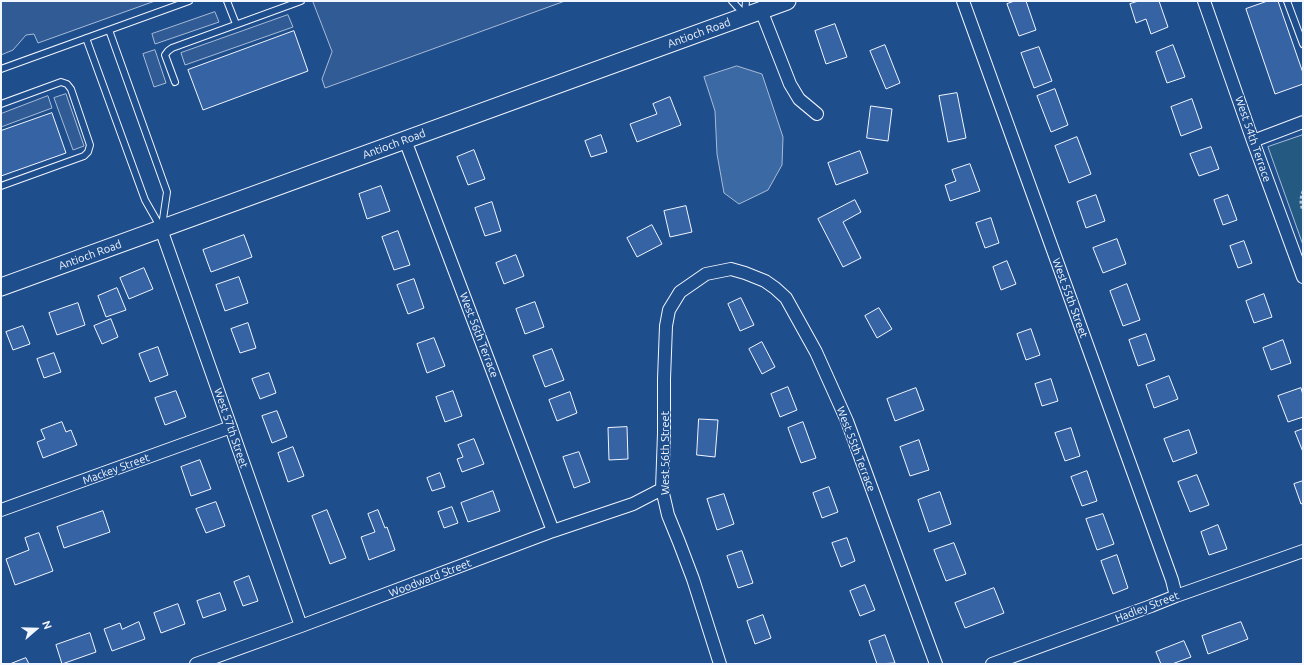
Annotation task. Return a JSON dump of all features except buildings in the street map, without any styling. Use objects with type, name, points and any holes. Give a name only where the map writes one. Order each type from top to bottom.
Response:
[{"type":"main road","name":"Antioch Road","points":[[1,287],[405,140],[750,9],[787,1]]},
{"type":"street","name":"West 55th Street","points":[[963,1],[1176,596]]},
{"type":"street","name":"West 54th Terrace","points":[[1207,2],[1253,141],[1303,277]]},
{"type":"street","points":[[750,9],[799,99],[817,114]]},
{"type":"street","points":[[1253,141],[1303,122]]},
{"type":"street","name":"West 56th Terrace","points":[[405,140],[553,531]]},
{"type":"street","name":"West 57th Street","points":[[161,229],[301,626]]},
{"type":"street","name":"West 56th Street","points":[[720,664],[693,579],[668,516],[662,489],[666,326],[669,310],[680,292],[706,274],[731,269]]},
{"type":"street","name":"West 55th Terrace","points":[[731,269],[745,273],[765,282],[775,288],[786,298],[816,352],[847,421],[936,664]]},
{"type":"street","name":"Mackey Street","points":[[1,510],[231,427]]},
{"type":"street","name":"Woodward Street","points":[[196,664],[553,531],[633,504],[662,489]]},
{"type":"street","name":"Hadley Street","points":[[992,664],[1303,551]]},
{"type":"lane","points":[[1,69],[189,1]]},
{"type":"lane","points":[[227,1],[236,24]]},
{"type":"lane","points":[[175,82],[165,55],[172,48],[301,1]]},
{"type":"lane","points":[[732,1],[750,9]]},
{"type":"lane","points":[[1287,1],[1303,44]]},
{"type":"lane","points":[[109,30],[167,192],[161,229]]},
{"type":"lane","points":[[86,38],[145,200],[161,229]]},
{"type":"lane","points":[[1,104],[61,82],[67,84],[71,89],[90,145],[88,152],[84,156],[1,186]]},
{"type":"path","points":[[1303,191],[1300,196],[1300,205],[1303,211]]},
{"type":"shaded area","points":[[1,1],[155,1],[38,43],[34,34],[26,35],[13,50],[1,55]]},
{"type":"shaded area","points":[[313,1],[565,1],[325,88],[322,79],[332,52]]},
{"type":"shaded area","points":[[215,12],[219,22],[155,44],[152,34]]},
{"type":"shaded area","points":[[288,15],[293,27],[185,65],[181,53]]},
{"type":"shaded area","points":[[155,50],[166,83],[154,87],[143,54]]},
{"type":"shaded area","points":[[737,66],[762,74],[783,137],[782,165],[768,190],[739,204],[724,193],[717,154],[715,111],[704,77]]},
{"type":"shaded area","points":[[66,94],[84,146],[73,150],[54,98]]},
{"type":"shaded area","points":[[48,96],[52,108],[1,127],[1,114]]},
{"type":"shaded area","points":[[1303,135],[1303,245],[1268,147]]}]
